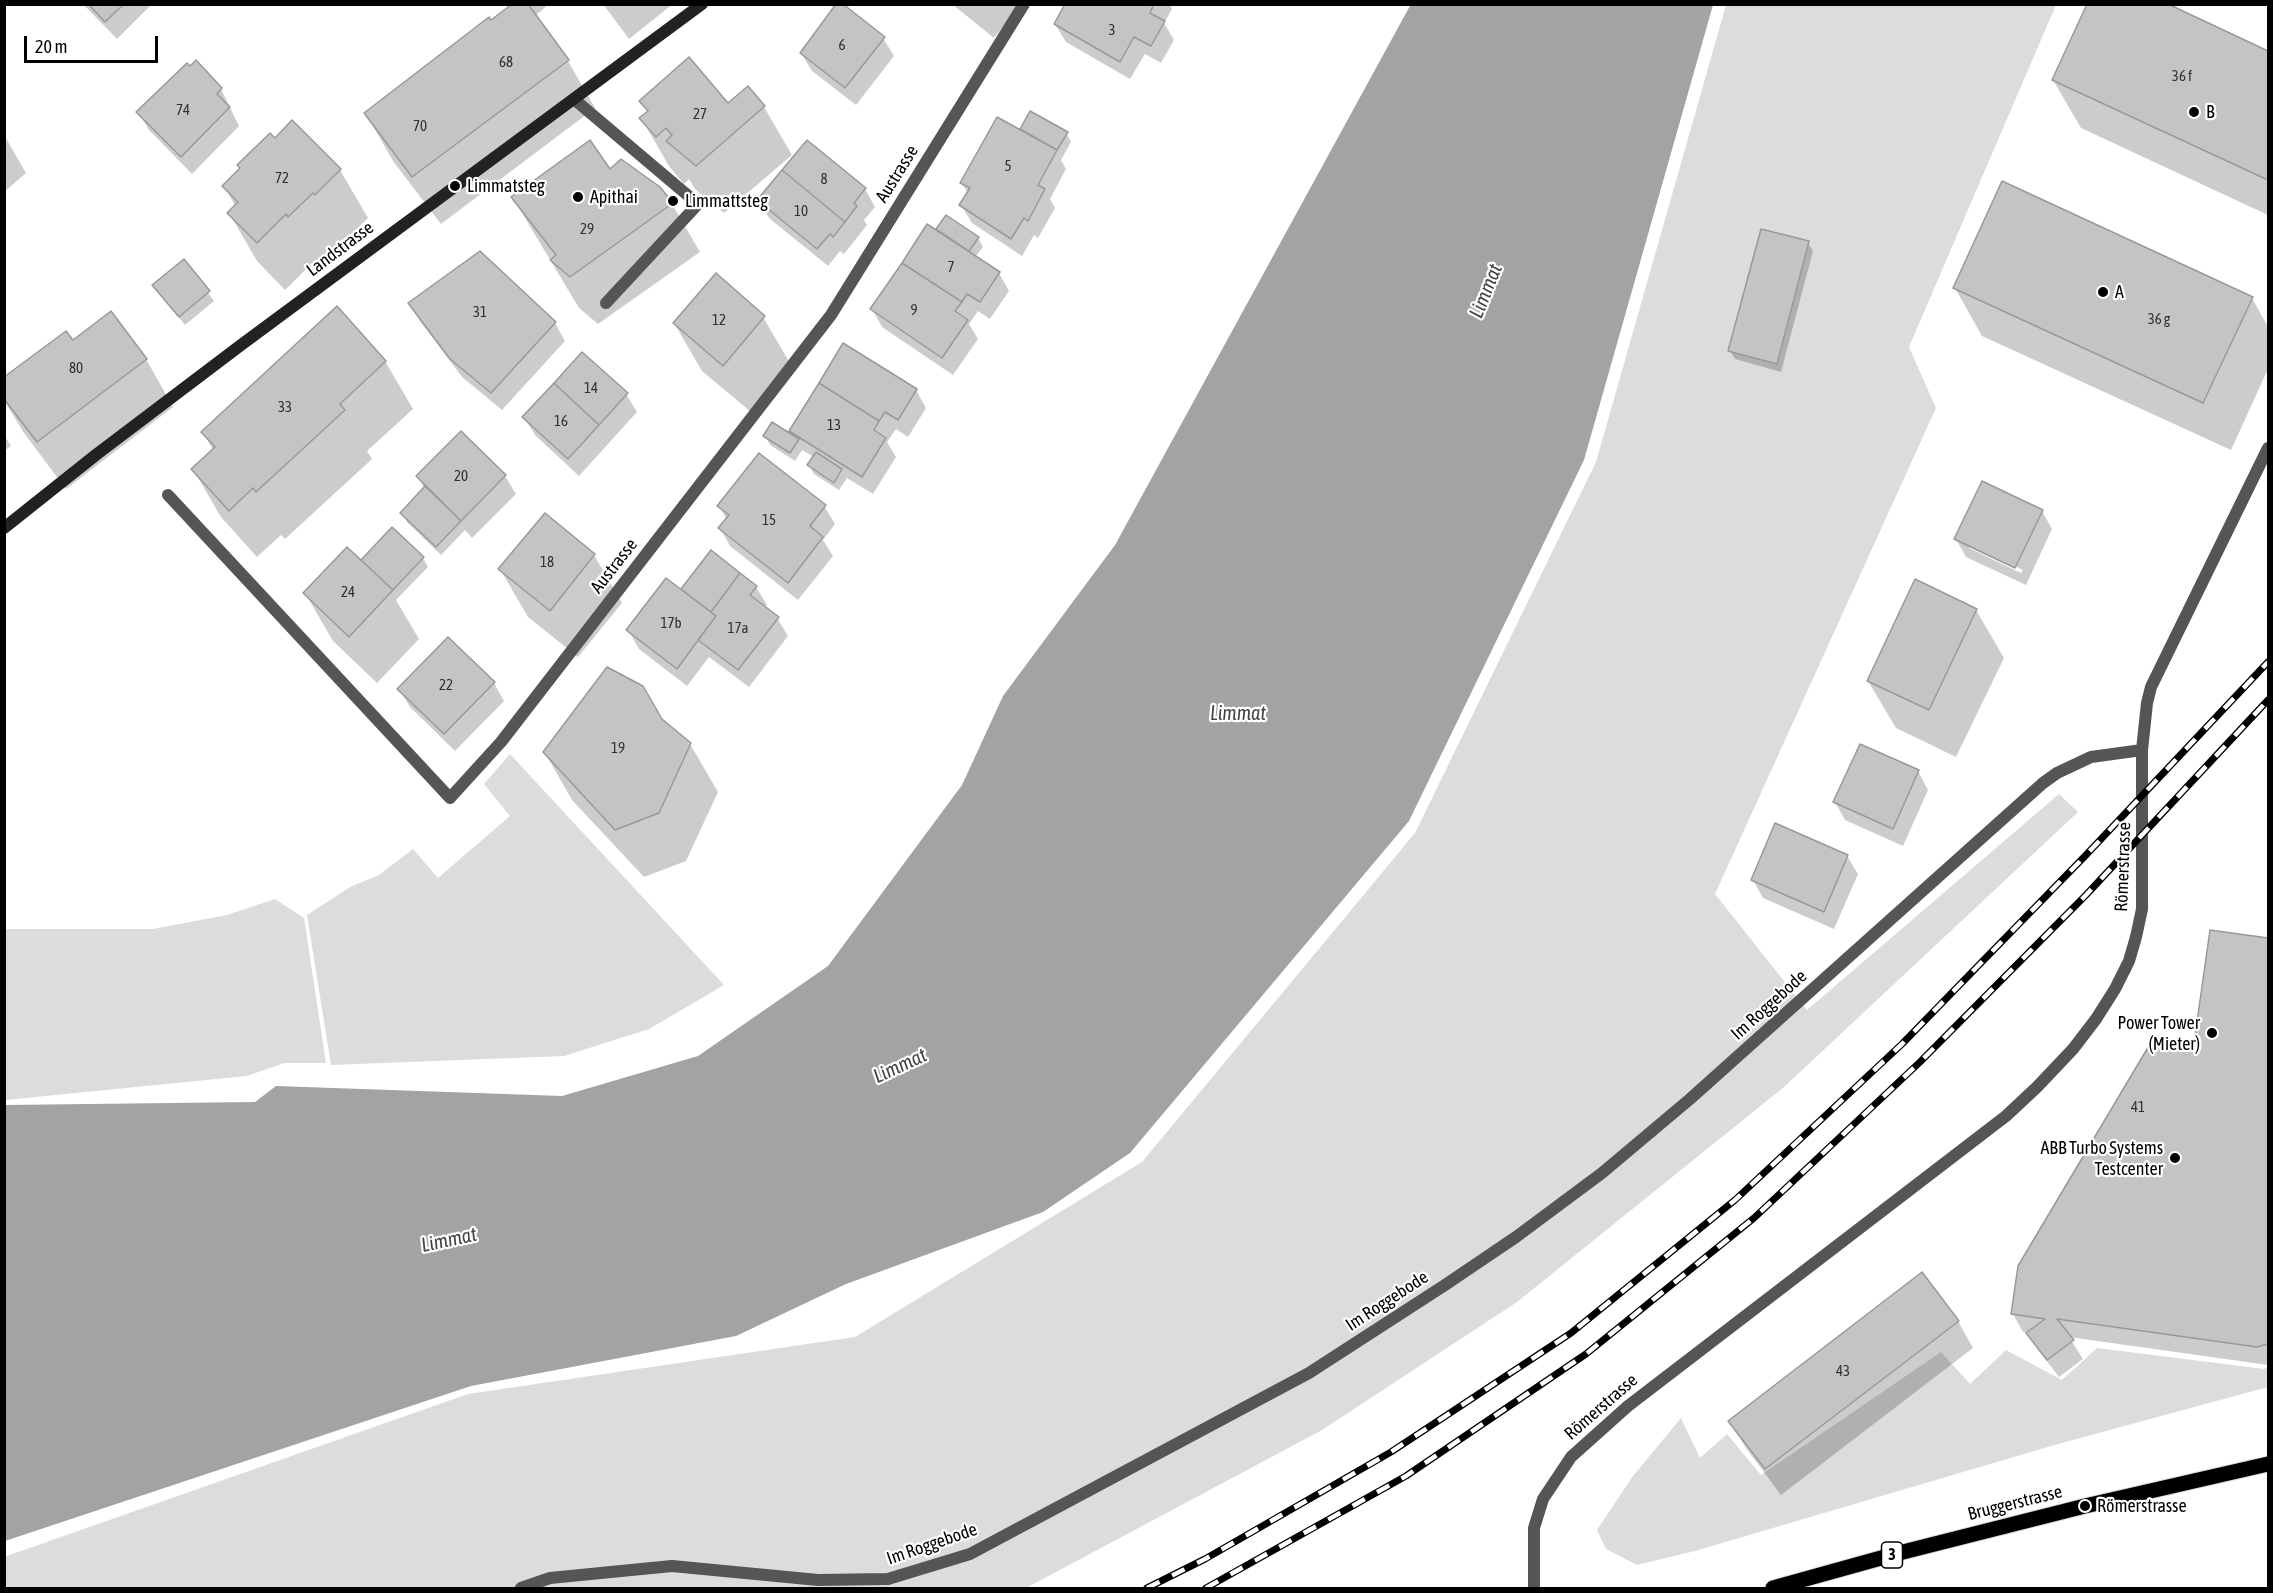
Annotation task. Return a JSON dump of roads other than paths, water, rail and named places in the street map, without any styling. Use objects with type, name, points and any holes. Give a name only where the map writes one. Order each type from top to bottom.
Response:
[{"type":"main road","name":"Landstrasse","points":[[4,528],[228,355],[702,4]]},
{"type":"main road","name":"Bruggerstrasse","points":[[1773,1588],[2075,1508],[2268,1464]]},
{"type":"street","name":"Austrasse","points":[[168,495],[450,798],[501,742],[831,315],[1024,4]]},
{"type":"street","points":[[575,100],[698,204],[606,303]]},
{"type":"street","name":"Römerstrasse","points":[[1534,1588],[1534,1528],[1543,1499],[1571,1457],[1628,1406],[2006,1116],[2073,1050],[2096,1019],[2115,989],[2128,961],[2142,909],[2142,750],[2151,687],[2268,447]]},
{"type":"street","name":"Im Roggebode","points":[[521,1588],[550,1578],[672,1566],[818,1580],[888,1579],[970,1554],[1309,1373],[1445,1286],[1602,1173],[1690,1099],[2043,783],[2073,764],[2091,757],[2142,750]]},
{"type":"water","name":"Limmat","points":[[1411,4],[1713,5],[1584,460],[1409,821],[1130,1153],[1043,1212],[846,1284],[736,1336],[471,1386],[5,1541],[5,1105],[255,1102],[276,1086],[562,1096],[698,1056],[828,966],[962,785],[1003,696],[1115,545]]},
{"type":"railway","points":[[1147,1588],[1205,1559],[1391,1452],[1571,1333],[1735,1200],[1902,1044],[2086,855],[2268,662]]},
{"type":"railway","points":[[1206,1588],[1406,1476],[1586,1354],[1754,1218],[1920,1062],[2086,895],[2268,700]]},
{"type":"place","name":"B","points":[[2194,112]]},
{"type":"place","name":"Limmatsteg","points":[[455,186]]},
{"type":"place","name":"Apithai","points":[[578,197]]},
{"type":"place","name":"Limmattsteg","points":[[673,201]]},
{"type":"place","name":"A","points":[[2103,292]]},
{"type":"place","name":"Power Tower (Mieter)","points":[[2212,1033]]},
{"type":"place","name":"ABB Turbo Systems Testcenter","points":[[2175,1158]]},
{"type":"place","name":"Römerstrasse","points":[[2085,1506]]}]
